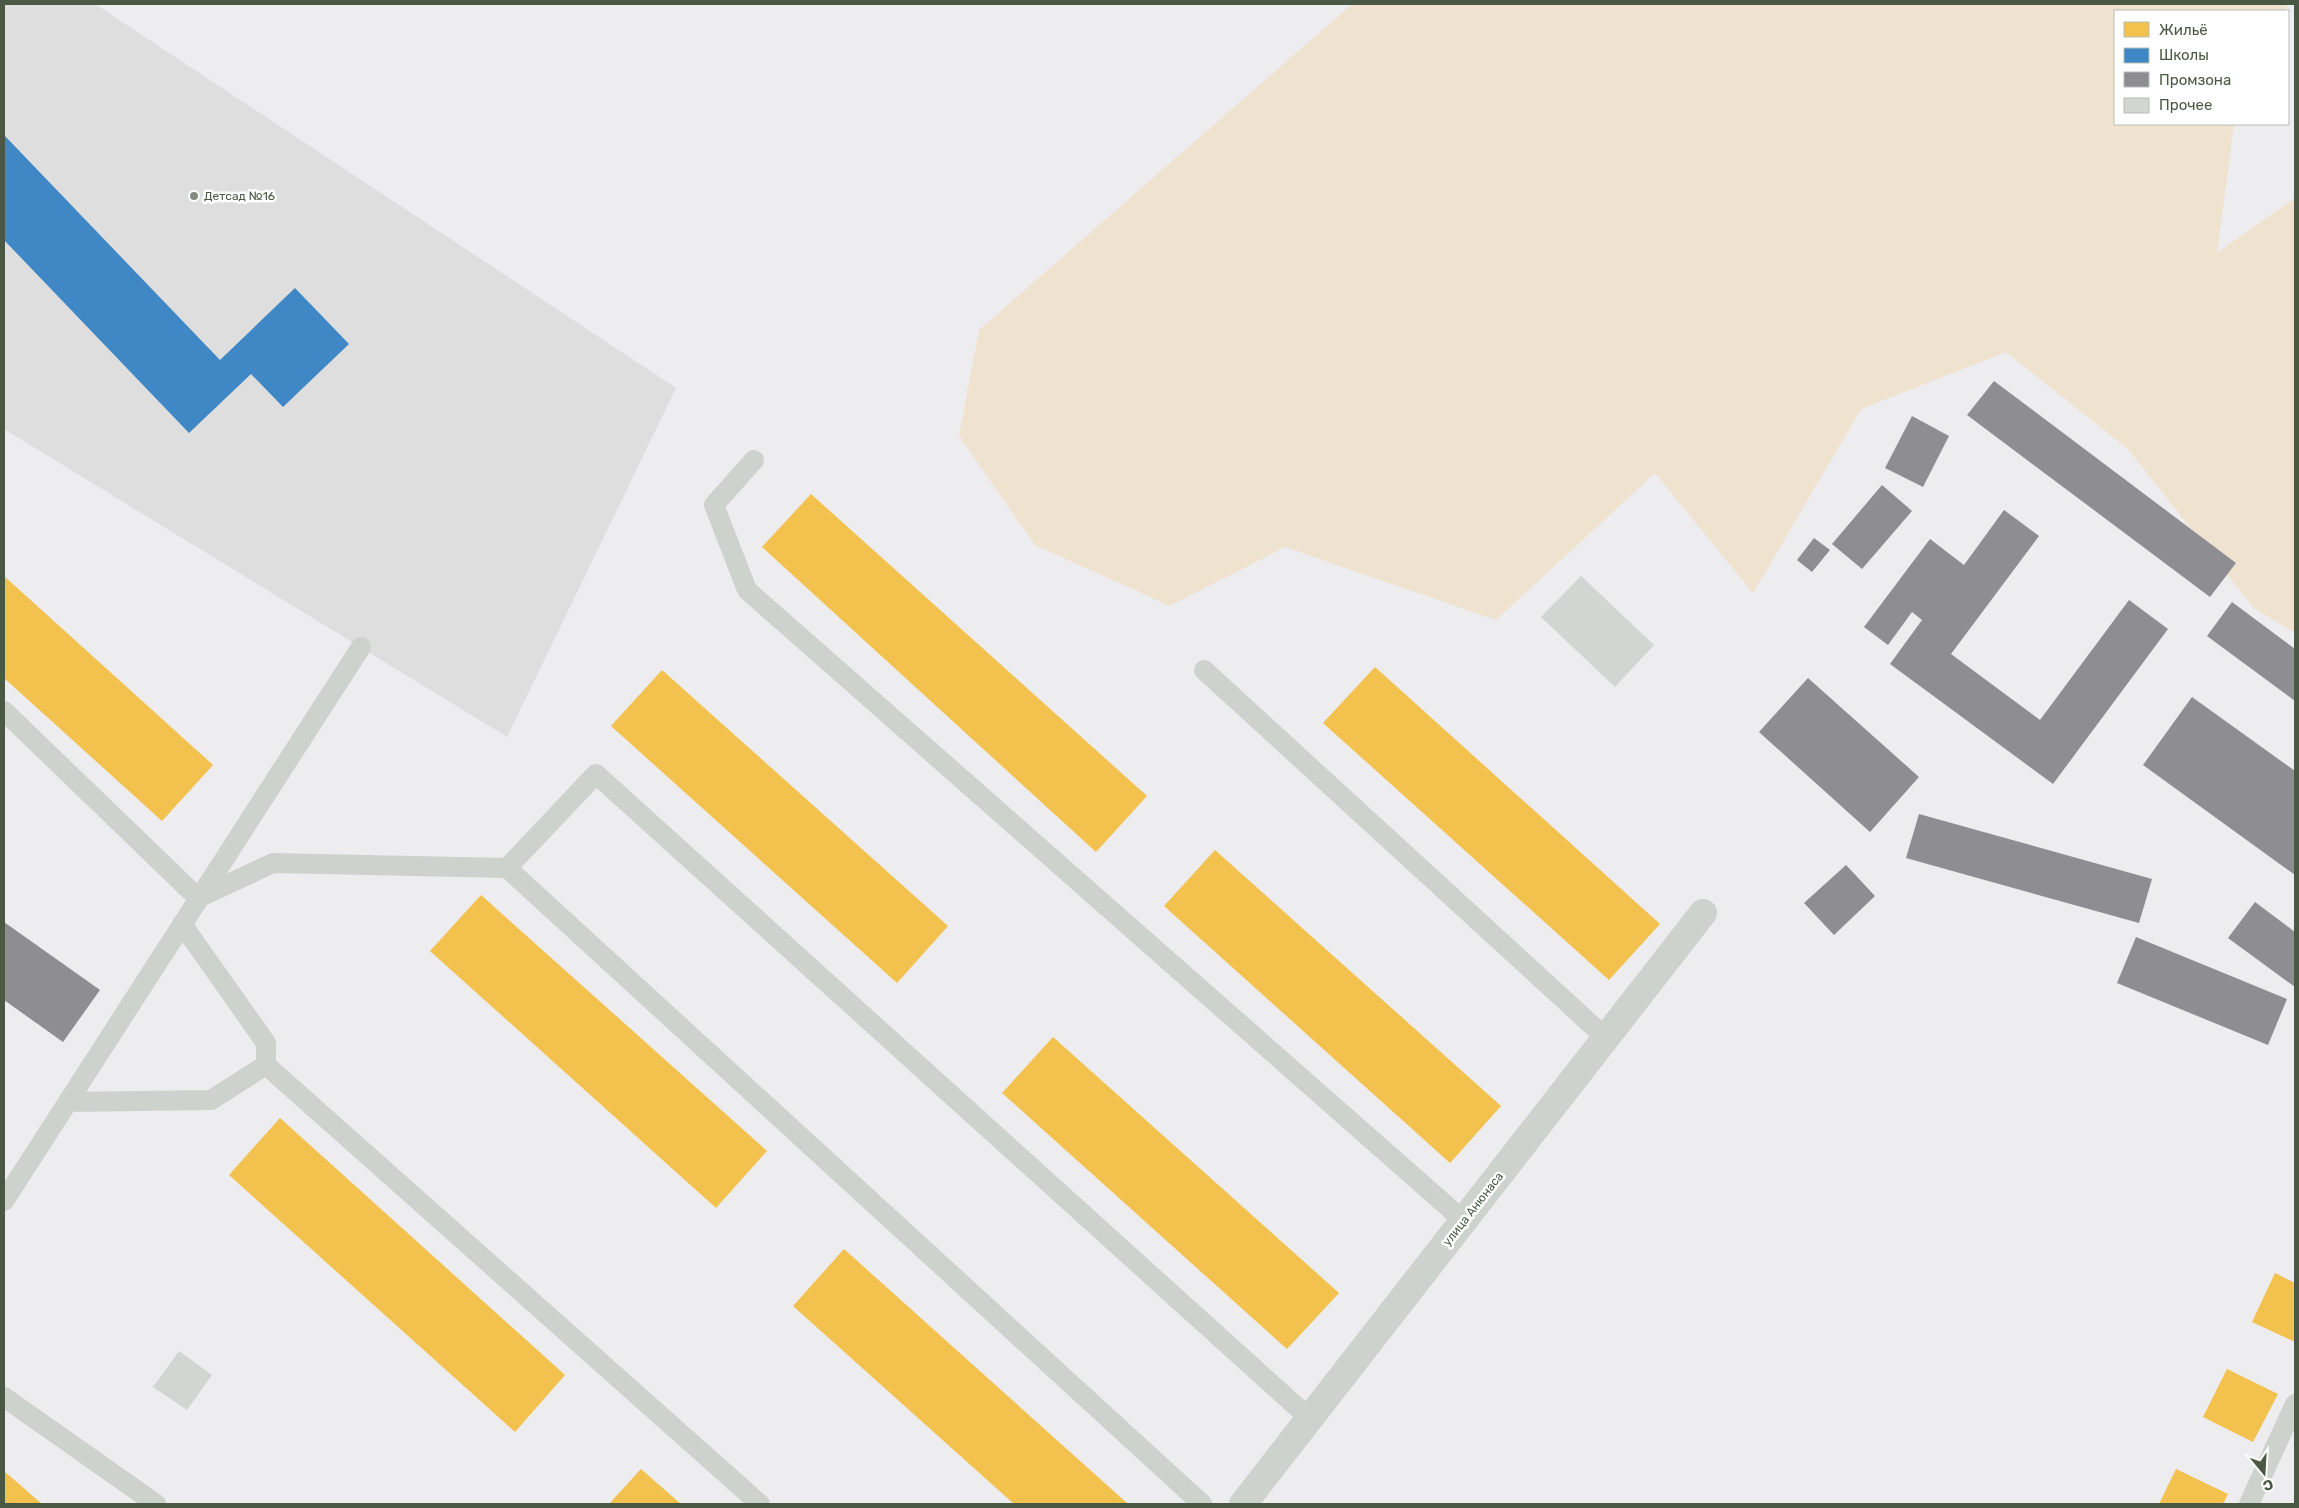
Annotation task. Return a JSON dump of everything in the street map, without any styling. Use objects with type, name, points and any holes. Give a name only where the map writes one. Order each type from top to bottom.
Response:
[{"type":"street","name":"улица Анюнаса","points":[[1243,1504],[1703,913]]},
{"type":"lane","points":[[754,460],[714,506],[747,590],[1464,1220]]},
{"type":"lane","points":[[4,1202],[361,647]]},
{"type":"lane","points":[[1204,670],[1606,1038]]},
{"type":"lane","points":[[4,711],[198,898]]},
{"type":"lane","points":[[507,868],[596,774],[1309,1418]]},
{"type":"lane","points":[[198,898],[273,863],[507,868],[1202,1504]]},
{"type":"lane","points":[[182,924],[266,1043],[266,1065],[760,1504]]},
{"type":"lane","points":[[68,1102],[211,1100],[266,1065]]},
{"type":"lane","points":[[4,1397],[156,1504]]},
{"type":"lane","points":[[2249,1504],[2295,1404]]},
{"type":"shaded area","name":"Детсад №16","points":[[4,4],[95,4],[676,388],[507,737],[4,429]]},
{"type":"shaded area","points":[[1352,4],[2288,4],[2285,10],[2114,10],[2114,125],[2234,125],[2217,253],[2295,198],[2295,633],[2254,608],[2128,449],[2006,352],[1861,409],[1753,593],[1655,473],[1496,620],[1285,547],[1170,606],[1035,545],[959,436],[979,330]]},
{"type":"building: Жильё","points":[[811,494],[1147,796],[1096,852],[762,547]]},
{"type":"building: Жильё","points":[[4,576],[213,765],[162,821],[4,678]]},
{"type":"building: Жильё","points":[[1375,667],[1660,924],[1609,980],[1323,723]]},
{"type":"building: Жильё","points":[[662,670],[948,926],[897,983],[611,726]]},
{"type":"building: Жильё","points":[[1215,850],[1501,1106],[1450,1163],[1164,906]]},
{"type":"building: Жильё","points":[[481,895],[767,1151],[716,1208],[430,951]]},
{"type":"building: Жильё","points":[[1053,1037],[1339,1293],[1287,1349],[1002,1093]]},
{"type":"building: Жильё","points":[[280,1118],[565,1375],[515,1432],[229,1175]]},
{"type":"building: Жильё","points":[[844,1249],[1128,1504],[1014,1504],[793,1306]]},
{"type":"building: Жильё","points":[[2275,1273],[2295,1283],[2295,1342],[2252,1322]]},
{"type":"building: Жильё","points":[[2227,1369],[2278,1394],[2253,1442],[2203,1417]]},
{"type":"building: Жильё","points":[[641,1469],[681,1504],[609,1504]]},
{"type":"building: Жильё","points":[[2176,1469],[2228,1494],[2223,1504],[2159,1504]]},
{"type":"building: Жильё","points":[[4,1471],[42,1504],[4,1504]]},
{"type":"building: Школы","points":[[4,135],[220,360],[295,288],[349,344],[283,407],[251,374],[189,433],[4,240]]},
{"type":"building: Промзона","points":[[1994,381],[2236,563],[2210,597],[1967,415]]},
{"type":"building: Промзона","points":[[1912,416],[1949,436],[1923,487],[1885,468]]},
{"type":"building: Промзона","points":[[1882,485],[1912,511],[1862,569],[1832,544]]},
{"type":"building: Промзона","points":[[2004,510],[2039,536],[1951,654],[2040,720],[2129,600],[2168,629],[2053,784],[1890,664],[1922,620],[1912,612],[1888,645],[1864,627],[1930,539],[1964,565]]},
{"type":"building: Промзона","points":[[1814,538],[1830,550],[1812,572],[1797,560]]},
{"type":"building: Промзона","points":[[2232,602],[2295,649],[2295,701],[2207,636]]},
{"type":"building: Промзона","points":[[1808,678],[1919,777],[1870,832],[1759,732]]},
{"type":"building: Промзона","points":[[2192,697],[2295,771],[2295,875],[2143,765]]},
{"type":"building: Промзона","points":[[1919,814],[2152,879],[2139,923],[1906,858]]},
{"type":"building: Промзона","points":[[1846,865],[1875,896],[1834,935],[1804,903]]},
{"type":"building: Промзона","points":[[2255,902],[2295,932],[2295,987],[2228,938]]},
{"type":"building: Промзона","points":[[4,922],[100,990],[63,1042],[4,1000]]},
{"type":"building: Промзона","points":[[2136,937],[2287,999],[2268,1045],[2117,983]]},
{"type":"building: Прочее","points":[[1581,576],[1654,645],[1615,687],[1541,617]]},
{"type":"building: Прочее","points":[[179,1351],[212,1375],[187,1410],[153,1387]]},
{"type":"place","name":"Детсад №16","points":[[194,196]]}]
